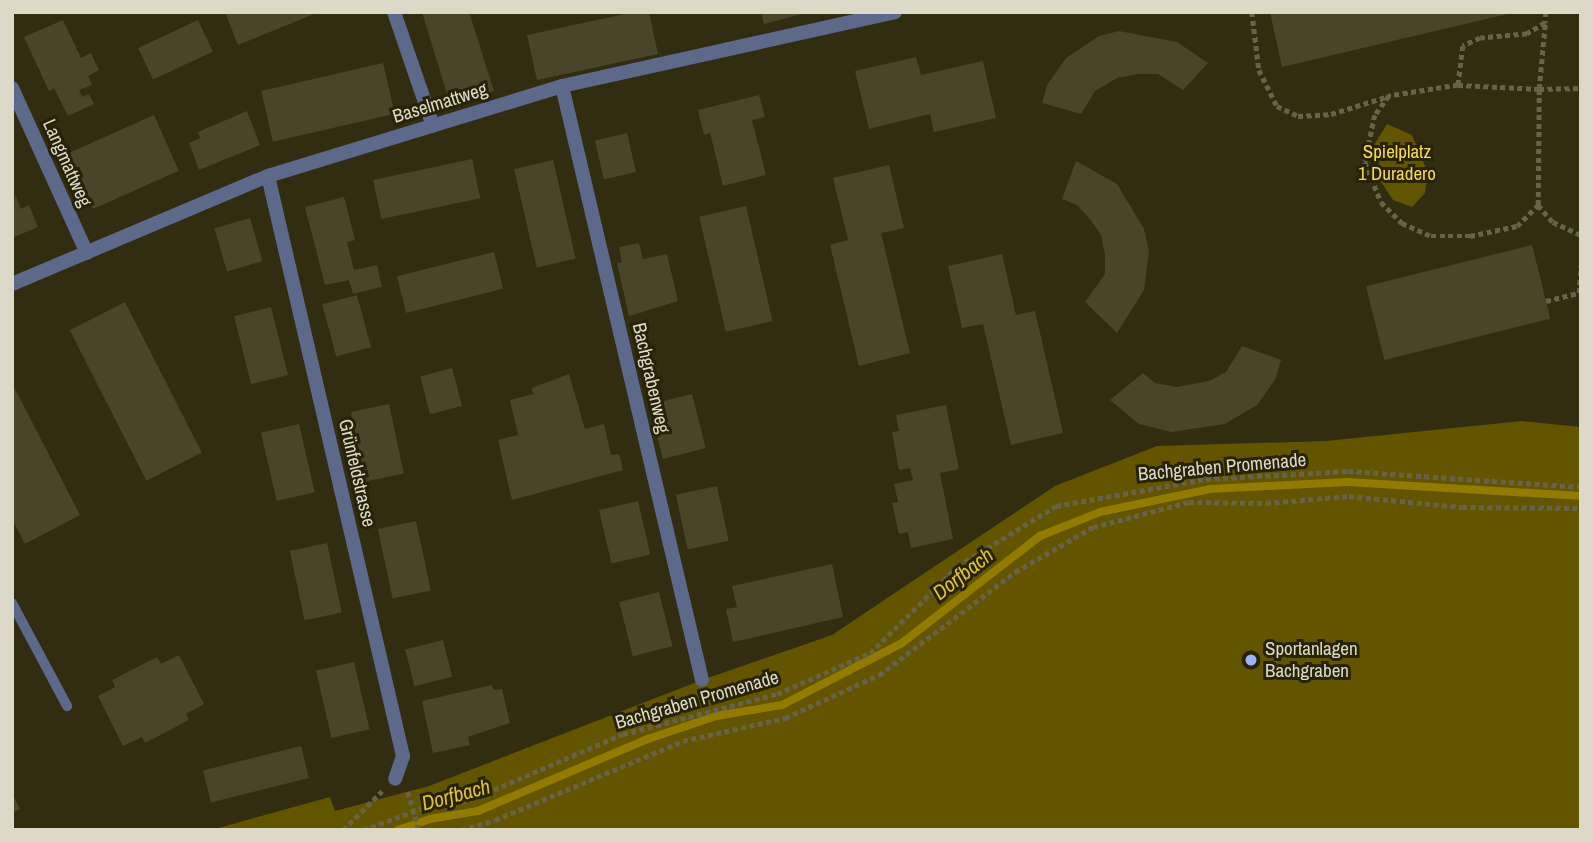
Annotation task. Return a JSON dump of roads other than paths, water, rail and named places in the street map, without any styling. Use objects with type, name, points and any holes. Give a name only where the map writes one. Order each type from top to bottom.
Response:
[{"type":"street","points":[[394,12],[433,126]]},
{"type":"street","name":"Baselmattweg","points":[[12,284],[268,176],[562,86],[860,16],[895,12]]},
{"type":"street","name":"Bachgrabenweg","points":[[562,86],[702,680]]},
{"type":"street","name":"Langmattweg","points":[[12,88],[87,253]]},
{"type":"street","name":"Grünfeldstrasse","points":[[268,176],[403,756],[395,779]]},
{"type":"lane","points":[[12,603],[67,706]]},
{"type":"waterway","name":"Dorfbach","points":[[398,830],[430,819],[478,811],[648,739],[716,716],[782,705],[902,643],[1040,536],[1100,512],[1210,489],[1347,482],[1581,496]]},
{"type":"place","name":"Sportanlagen Bachgraben","points":[[1251,660]]},
{"type":"park label","name":"Spielplatz 1 Duradero","points":[[1397,163]]}]
